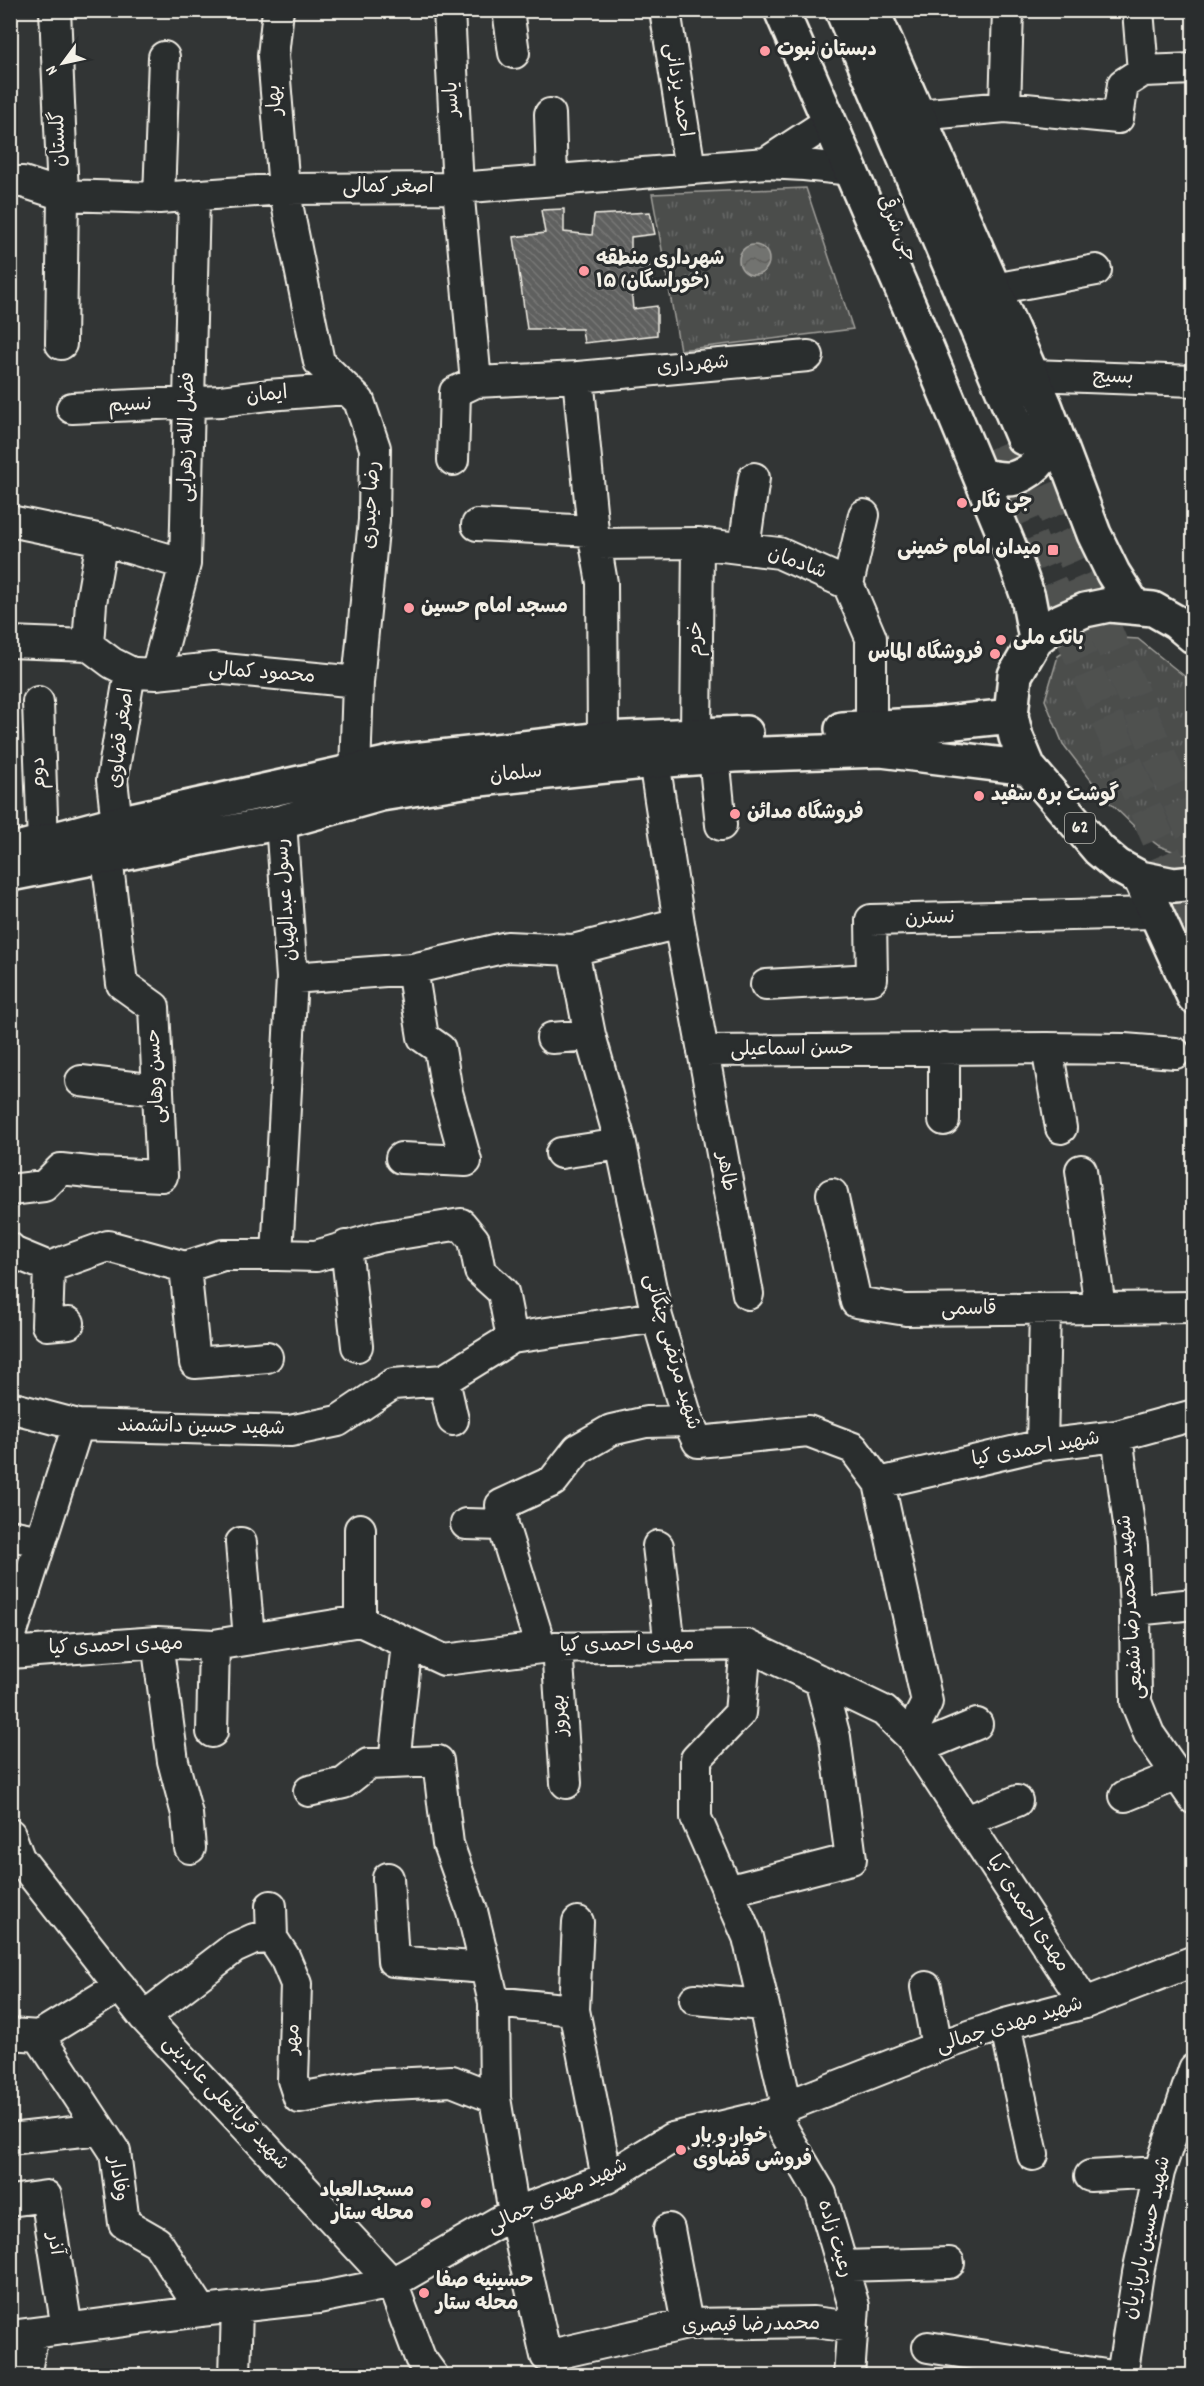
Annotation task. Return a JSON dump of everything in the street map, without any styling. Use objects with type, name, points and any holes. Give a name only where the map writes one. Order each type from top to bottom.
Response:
[{"type":"main road","points":[[781,10],[987,462],[1028,597],[1036,639]]},
{"type":"main road","name":"جی شرقی","points":[[801,10],[987,462]]},
{"type":"main road","name":"جی شرقی","points":[[843,10],[1023,438]]},
{"type":"main road","points":[[872,10],[1032,375],[1094,534],[1113,573],[1134,606]]},
{"type":"main road","points":[[987,462],[1013,478],[1036,467],[1052,442],[1054,427]]},
{"type":"main road","name":"62","points":[[1194,637],[1176,622],[1153,609],[1109,605],[1085,610],[1058,622],[1036,639],[1015,675],[1011,716],[1016,737],[1029,768],[1099,850],[1118,866],[1140,878],[1174,885],[1194,883]]},
{"type":"main road","name":"سلمان","points":[[10,851],[43,855],[107,857],[281,822],[381,794],[470,780],[654,761],[705,745],[1011,716]]},
{"type":"main road","name":"سلمان","points":[[10,874],[43,855],[117,824],[395,762],[603,739],[705,745],[881,750],[1029,768]]},
{"type":"main road","points":[[1140,878],[1194,997]]},
{"type":"street","name":"گلستان","points":[[55,10],[63,195],[61,344]]},
{"type":"street","name":"بهار","points":[[278,10],[273,56],[284,189]]},
{"type":"street","name":"یاسر","points":[[448,10],[458,188],[476,382]]},
{"type":"street","points":[[508,10],[514,53]]},
{"type":"street","name":"احمد یزدانی","points":[[665,10],[690,169]]},
{"type":"street","points":[[1005,107],[1008,10]]},
{"type":"street","points":[[1138,10],[1143,71]]},
{"type":"street","points":[[159,198],[164,57]]},
{"type":"street","points":[[918,115],[1005,107],[1118,118],[1123,84],[1143,71],[1194,69]]},
{"type":"street","points":[[549,114],[552,180]]},
{"type":"street","points":[[766,164],[830,121]]},
{"type":"street","name":"اصغر کمالی","points":[[10,182],[23,182],[63,195],[159,198],[284,189],[458,188],[766,164],[852,170]]},
{"type":"street","name":"رضا حیدری","points":[[284,189],[320,363],[359,402],[375,448],[374,520],[358,682],[355,772]]},
{"type":"street","name":"فضل الله زهرایی","points":[[143,673],[185,564],[194,197]]},
{"type":"street","points":[[994,289],[1096,270]]},
{"type":"street","name":"شهرداری","points":[[476,382],[578,377],[808,356]]},
{"type":"street","name":"بسیج","points":[[1032,375],[1194,381]]},
{"type":"street","points":[[578,377],[602,583],[603,739]]},
{"type":"street","points":[[453,460],[455,392],[476,382]]},
{"type":"street","name":"ایمان","points":[[188,403],[268,394],[347,389]]},
{"type":"street","name":"نسیم","points":[[72,408],[188,403]]},
{"type":"street","points":[[744,548],[754,478]]},
{"type":"street","points":[[849,584],[864,514]]},
{"type":"street","points":[[10,521],[102,540],[185,564]]},
{"type":"street","name":"شادمان","points":[[477,525],[595,537],[698,543],[778,553],[849,584],[871,638],[871,728]]},
{"type":"street","points":[[10,642],[88,645],[91,603],[102,540]]},
{"type":"street","name":"خرم","points":[[698,543],[705,745],[721,825]]},
{"type":"street","name":"اصغر قضاوی","points":[[88,645],[112,663],[143,673],[112,780],[117,824]]},
{"type":"street","name":"محمود کمالی","points":[[143,673],[214,668],[358,682]]},
{"type":"street","name":"دوم","points":[[38,702],[43,855]]},
{"type":"street","name":"حسن اسماعیلی","points":[[654,761],[679,923],[703,1051],[1047,1048],[1124,1049],[1175,1053]]},
{"type":"street","name":"رسول عبدالهیان","points":[[277,1255],[292,978],[281,822]]},
{"type":"street","name":"حسن وهابی","points":[[10,1190],[44,1186],[61,1169],[162,1176],[154,1007],[122,984],[107,857]]},
{"type":"street","name":"نسترن","points":[[766,985],[872,979],[871,920],[1154,913]]},
{"type":"street","points":[[292,978],[412,969],[507,947],[573,950],[679,923]]},
{"type":"street","name":"شهید مرتضی چنگانی","points":[[573,950],[590,1035],[621,1144],[657,1317],[688,1421],[698,1442],[808,1431],[853,1448],[879,1483],[927,1702],[914,1742]]},
{"type":"street","points":[[401,1158],[466,1161],[447,1092],[440,1049],[423,1037],[412,969]]},
{"type":"street","points":[[552,1038],[590,1035]]},
{"type":"street","points":[[944,1048],[944,1120]]},
{"type":"street","points":[[1047,1048],[1061,1128]]},
{"type":"street","name":"طاهر","points":[[703,1051],[748,1294]]},
{"type":"street","points":[[81,1082],[158,1090]]},
{"type":"street","points":[[561,1153],[621,1144]]},
{"type":"street","points":[[1081,1170],[1100,1308]]},
{"type":"street","name":"قاسمی","points":[[832,1194],[856,1302],[906,1310],[1194,1307]]},
{"type":"street","points":[[10,1248],[15,1253],[49,1267],[108,1246],[185,1267],[223,1255],[316,1256],[380,1238],[461,1224],[474,1240],[480,1271],[503,1292],[512,1338]]},
{"type":"street","points":[[346,1246],[357,1346]]},
{"type":"street","points":[[49,1267],[47,1324],[69,1323]]},
{"type":"street","points":[[185,1267],[195,1363],[267,1357]]},
{"type":"street","points":[[1042,1446],[1045,1309]]},
{"type":"street","name":"شهید حسین دانشمند","points":[[10,1407],[78,1425],[290,1431],[338,1421],[393,1384],[444,1380],[512,1338],[657,1317]]},
{"type":"street","points":[[444,1380],[453,1420]]},
{"type":"street","name":"شهید احمدی کیا","points":[[879,1483],[1042,1446],[1117,1436],[1194,1415]]},
{"type":"street","points":[[466,1524],[502,1525],[501,1505],[552,1481],[579,1449],[611,1430],[646,1422],[688,1421]]},
{"type":"street","points":[[10,1638],[78,1425]]},
{"type":"street","name":"شهید محمدرضا شفیعی","points":[[1117,1436],[1132,1546],[1136,1701],[1149,1734],[1185,1787]]},
{"type":"street","name":"بهروز","points":[[502,1525],[549,1647],[566,1783]]},
{"type":"street","points":[[360,1529],[360,1621]]},
{"type":"street","points":[[10,1535],[41,1541]]},
{"type":"street","points":[[241,1543],[249,1639]]},
{"type":"street","points":[[658,1546],[670,1646]]},
{"type":"street","points":[[1135,1610],[1194,1604]]},
{"type":"street","name":"مهدی احمدی کیا","points":[[10,1653],[157,1642],[214,1646],[360,1621],[444,1660],[549,1647],[746,1645],[884,1711],[914,1742],[1085,2003]]},
{"type":"street","points":[[157,1642],[173,1761],[187,1814],[190,1848]]},
{"type":"street","points":[[394,1763],[407,1642]]},
{"type":"street","name":"رعیت زاده","points":[[746,1645],[740,1713],[696,1759],[696,1818],[748,1937],[764,2005],[780,2110],[821,2194],[854,2306],[849,2376]]},
{"type":"street","points":[[213,1732],[214,1646]]},
{"type":"street","points":[[727,1891],[851,1859],[835,1737],[820,1680]]},
{"type":"street","points":[[914,1742],[977,1724]]},
{"type":"street","points":[[309,1791],[344,1783],[368,1764],[438,1761],[448,1844],[472,1911],[494,2002],[495,2098],[514,2213]]},
{"type":"street","points":[[1125,1796],[1185,1787]]},
{"type":"street","points":[[966,1821],[1017,1801]]},
{"type":"street","name":"شهید قربانعلی عابدینی","points":[[10,1834],[20,1858],[144,2017],[392,2283],[420,2358],[433,2376]]},
{"type":"street","points":[[388,1878],[393,1961],[486,1968]]},
{"type":"street","points":[[144,2017],[234,1948],[254,1939],[272,1938],[271,1906]]},
{"type":"street","points":[[578,1922],[574,2010],[607,2178]]},
{"type":"street","name":"مهر","points":[[272,1938],[285,1958],[296,1984],[293,2080],[299,2098],[371,2085],[452,2081],[495,2098]]},
{"type":"street","name":"شهید مهدی جمالی","points":[[22,2335],[318,2298],[392,2283],[514,2213],[607,2178],[672,2138],[780,2110],[938,2047],[1005,2024],[1085,2003],[1194,1961]]},
{"type":"street","points":[[25,2035],[120,1986]]},
{"type":"street","points":[[926,1987],[938,2047]]},
{"type":"street","points":[[695,1998],[764,2005]]},
{"type":"street","points":[[494,2002],[574,2010]]},
{"type":"street","points":[[1005,2024],[1033,2155]]},
{"type":"street","name":"وفادار","points":[[25,2035],[100,2129],[115,2152],[124,2223],[157,2242],[202,2311]]},
{"type":"street","name":"شهید حسین بارپازیان","points":[[1122,2376],[1138,2273],[1159,2172],[1194,2069]]},
{"type":"street","points":[[10,2139],[100,2129]]},
{"type":"street","points":[[1090,2176],[1159,2172]]},
{"type":"street","name":"آذر","points":[[10,2201],[46,2196],[67,2329]]},
{"type":"street","name":"محمدرضا قیصری","points":[[514,2213],[546,2356],[687,2324],[813,2322],[853,2327]]},
{"type":"street","points":[[669,2229],[687,2324]]},
{"type":"street","points":[[842,2266],[949,2263]]},
{"type":"street","points":[[235,2376],[237,2308]]},
{"type":"street","points":[[22,2335],[25,2376]]},
{"type":"street","points":[[928,2347],[1112,2376]]},
{"type":"green space","points":[[806,188],[853,329],[680,350],[652,194]]},
{"type":"green space","points":[[1089,636],[1138,639],[1193,683],[1193,853],[1183,855],[1159,846],[1139,831],[1104,797],[1063,744],[1045,700],[1058,656]]},
{"type":"water","points":[[754,245],[765,249],[769,260],[765,271],[754,275],[743,271],[739,260],[743,249]]},
{"type":"building","name":"شهرداری منطقه ۱۵ (خوراسگان)","points":[[564,209],[564,232],[592,235],[594,215],[650,212],[655,234],[631,237],[631,260],[648,260],[652,282],[631,288],[633,309],[657,306],[657,335],[584,343],[582,329],[527,329],[514,237],[545,233],[541,210]]},
{"type":"tunnel","points":[[1024,441],[1194,836]]},
{"type":"tunnel","points":[[992,448],[1194,923]]},
{"type":"place","name":"دبستان نبوت","points":[[765,51]]},
{"type":"place","name":"شهرداری منطقه ۱۵ (خوراسگان)","points":[[584,271]]},
{"type":"place","name":"جی نگار","points":[[962,503]]},
{"type":"place","name":"میدان امام خمینی","points":[[1053,550]]},
{"type":"place","name":"مسجد امام حسین","points":[[409,608]]},
{"type":"place","name":"بانک ملی","points":[[1001,640]]},
{"type":"place","name":"فروشگاه الماس","points":[[995,654]]},
{"type":"place","name":"گوشت بره سفید","points":[[979,796]]},
{"type":"place","name":"فروشگاه مدائن","points":[[735,814]]},
{"type":"place","name":"خوار و بار فروشی قضاوی","points":[[681,2150]]},
{"type":"place","name":"مسجدالعباد محله ستار","points":[[426,2203]]},
{"type":"place","name":"حسینیه صفا محله ستار","points":[[424,2293]]}]
